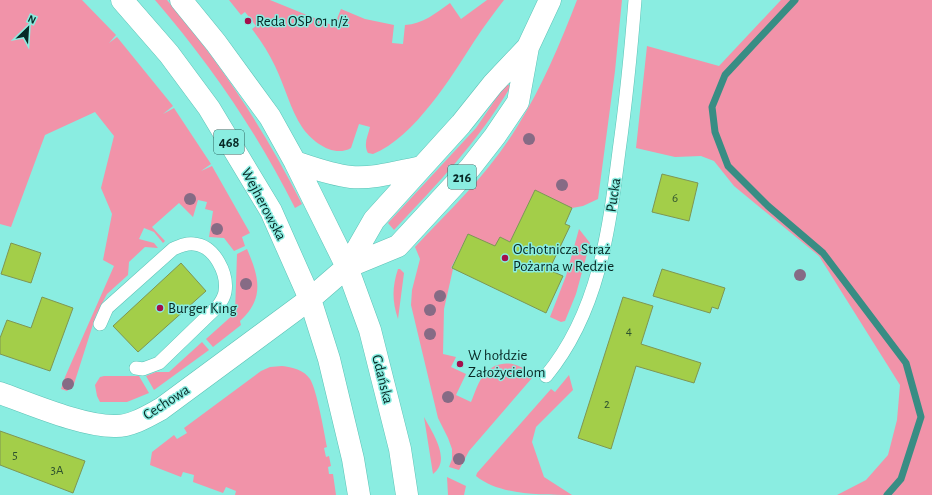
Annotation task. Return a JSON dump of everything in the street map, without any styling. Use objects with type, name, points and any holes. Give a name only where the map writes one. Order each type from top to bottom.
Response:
[{"type":"main road","name":"Wejherowska","points":[[122,0],[169,54],[209,108],[271,211],[310,299]]},
{"type":"main road","points":[[181,0],[216,43],[270,117],[295,162],[347,267],[310,299]]},
{"type":"main road","name":"216","points":[[347,267],[398,246],[470,168],[496,136],[518,102],[528,47],[550,0]]},
{"type":"main road","name":"216","points":[[347,267],[374,220],[461,124],[493,84],[528,47]]},
{"type":"main road","points":[[295,162],[326,172],[352,177],[369,177],[422,167]]},
{"type":"main road","name":"Gdańska","points":[[347,267],[370,330],[400,449],[407,495]]},
{"type":"main road","name":"Cechowa","points":[[0,393],[95,424],[116,426],[143,419],[161,408],[310,299]]},
{"type":"main road","name":"468","points":[[310,299],[329,359],[353,459],[358,495]]},
{"type":"lane","name":"Pucka","points":[[546,376],[559,361],[574,337],[589,302],[606,241],[628,84],[635,0]]},
{"type":"lane","points":[[100,324],[107,308],[173,250],[182,245],[194,244],[202,246],[214,256],[221,267],[225,280],[223,299],[218,306],[159,363],[143,368],[136,368]]},
{"type":"shaded area","points":[[0,0],[82,0],[116,35],[109,43],[117,37],[173,106],[163,114],[174,108],[211,164],[201,171],[212,166],[250,233],[242,237],[245,246],[234,251],[224,238],[209,237],[213,211],[205,209],[207,202],[198,200],[193,217],[179,203],[152,227],[165,241],[163,243],[154,232],[144,228],[139,239],[154,243],[158,248],[145,247],[129,262],[128,275],[107,294],[96,315],[74,384],[67,391],[61,389],[65,377],[114,266],[103,260],[112,214],[101,188],[114,136],[95,112],[45,135],[11,227],[0,224]]},
{"type":"shaded area","points":[[155,0],[167,0],[205,48],[257,124],[302,204],[295,208],[265,152],[249,126],[195,49]]},
{"type":"shaded area","points":[[229,0],[270,0],[334,26],[341,9],[365,19],[394,25],[392,43],[403,44],[405,25],[418,23],[450,3],[461,19],[487,0],[504,0],[431,104],[403,134],[388,146],[373,154],[368,153],[366,146],[366,140],[370,127],[359,124],[351,148],[344,151],[331,150],[324,147],[306,133],[294,113],[273,61],[252,29],[256,26],[245,12],[241,15]]},
{"type":"shaded area","points":[[577,0],[622,0],[615,71],[598,199],[583,206],[572,208],[535,190],[510,242],[500,237],[495,248],[468,234],[451,268],[453,269],[444,309],[443,354],[456,357],[451,367],[466,374],[456,395],[471,402],[483,377],[496,365],[516,365],[528,372],[532,378],[469,451],[459,470],[449,467],[452,459],[452,449],[438,418],[411,305],[412,290],[420,259],[415,247],[469,190],[506,144],[526,112],[542,81]]},
{"type":"shaded area","points":[[781,0],[932,0],[932,495],[837,495],[866,480],[888,455],[897,420],[900,385],[819,256],[734,186],[714,161],[701,156],[675,157],[636,148],[647,46],[719,66]]},
{"type":"shaded area","points":[[506,84],[511,86],[485,126],[457,161],[394,230],[388,223],[476,128]]},
{"type":"shaded area","points":[[579,229],[590,243],[576,294],[565,321],[561,322],[550,317],[566,276]]},
{"type":"shaded area","points":[[247,249],[257,278],[256,295],[253,304],[240,321],[241,325],[213,347],[206,339],[235,313],[237,254]]},
{"type":"shaded area","points":[[398,269],[404,273],[398,319],[394,294]]},
{"type":"shaded area","points":[[202,342],[209,350],[154,390],[146,376],[156,372],[169,372]]},
{"type":"shaded area","points":[[282,366],[301,371],[313,384],[327,447],[324,448],[326,457],[329,456],[331,466],[328,467],[329,474],[333,474],[336,495],[235,495],[236,491],[226,487],[223,493],[193,482],[194,475],[183,472],[181,477],[150,465],[152,452],[174,435],[177,439],[187,433],[184,428],[261,371],[270,367]]},
{"type":"shaded area","points":[[569,375],[573,390],[536,427],[532,442],[544,477],[572,495],[521,493],[496,487],[476,476],[477,473],[551,389],[555,392]]},
{"type":"shaded area","points":[[139,376],[149,393],[127,402],[100,402],[95,385],[100,377]]},
{"type":"shaded area","points":[[424,417],[439,446],[441,454],[441,461],[433,474]]},
{"type":"shaded area","points":[[447,477],[466,486],[464,495],[448,495]]},
{"type":"building","points":[[662,174],[698,183],[689,221],[652,212]]},
{"type":"building","name":"Ochotnicza Straż Pożarna w Redzie","points":[[535,190],[572,208],[565,224],[570,226],[549,270],[563,276],[546,313],[452,268],[468,234],[495,246],[500,237],[510,242]]},
{"type":"building","points":[[11,243],[41,253],[31,283],[1,274]]},
{"type":"building","name":"Burger King","points":[[181,263],[206,291],[138,352],[113,326]]},
{"type":"building","points":[[662,269],[725,288],[718,309],[712,307],[710,313],[653,296]]},
{"type":"building","points":[[42,297],[73,308],[50,371],[0,354],[0,338],[7,320],[31,328]]},
{"type":"building","points":[[623,297],[653,306],[641,344],[701,363],[694,383],[636,366],[611,449],[578,438]]},
{"type":"building","points":[[0,431],[85,461],[73,493],[0,465]]},
{"type":"waterway","points":[[795,0],[725,75],[712,107],[715,132],[728,166],[768,206],[823,253],[906,363],[921,417],[901,479],[887,495]]},
{"type":"place","name":"Reda OSP 01 n/ż","points":[[248,21]]},
{"type":"place","name":"Ochotnicza Straż Pożarna w Redzie","points":[[505,258]]},
{"type":"place","name":"Burger King","points":[[160,308]]},
{"type":"place","name":"W hołdzie Założycielom","points":[[460,364]]}]
